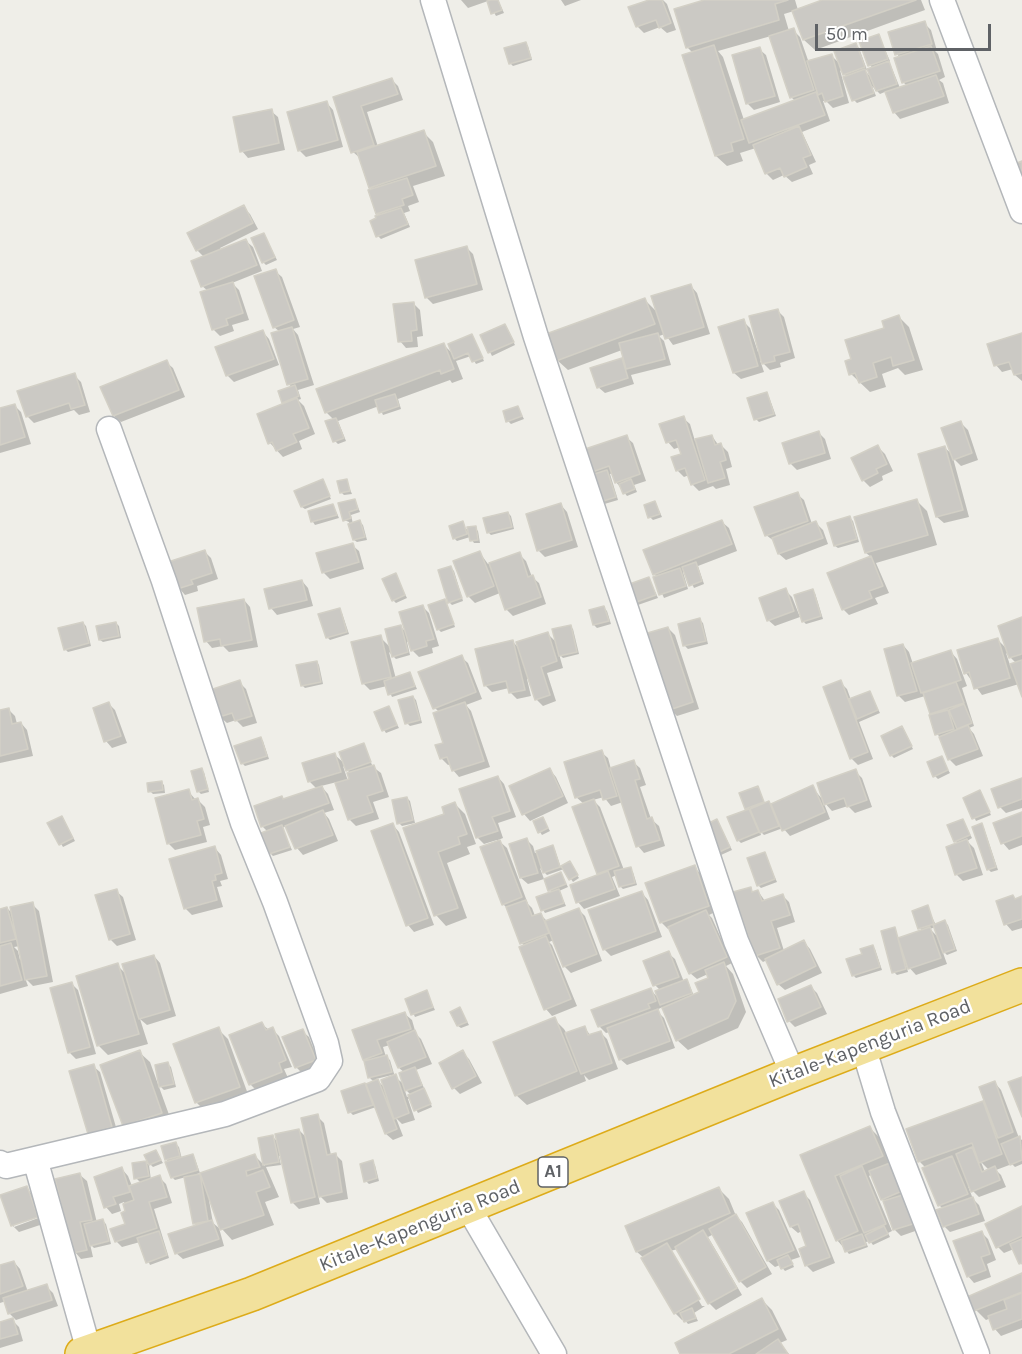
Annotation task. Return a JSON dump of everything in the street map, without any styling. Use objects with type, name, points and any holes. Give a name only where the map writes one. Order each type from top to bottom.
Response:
[{"type":"highway","name":"Kitale-Kapenguria Road","points":[[85,1353],[134,1346],[252,1294],[792,1074],[1022,985]]},
{"type":"street","points":[[433,0],[536,337],[736,941],[792,1074]]},
{"type":"street","points":[[942,0],[1022,211]]},
{"type":"street","points":[[0,1163],[6,1166],[225,1114],[318,1079],[330,1061],[326,1043],[275,902],[243,823],[164,581],[109,429]]},
{"type":"street","points":[[863,1046],[883,1112],[977,1354]]},
{"type":"street","points":[[35,1159],[85,1353]]},
{"type":"street","points":[[468,1207],[554,1354]]},
{"type":"building","points":[[498,0],[502,10],[491,14],[487,1]]},
{"type":"building","points":[[649,0],[662,0],[671,23],[659,28],[656,20],[636,27],[628,7]]},
{"type":"building","points":[[704,0],[788,0],[775,4],[779,20],[686,48],[674,9]]},
{"type":"building","points":[[822,0],[916,0],[803,40],[792,11]]},
{"type":"building","points":[[925,21],[932,44],[895,55],[888,32]]},
{"type":"building","points":[[794,28],[814,90],[790,98],[769,36]]},
{"type":"building","points":[[879,34],[888,59],[868,66],[859,41]]},
{"type":"building","points":[[526,42],[531,58],[509,64],[504,48]]},
{"type":"building","points":[[856,43],[865,67],[843,75],[834,51]]},
{"type":"building","points":[[714,45],[744,139],[731,143],[733,151],[715,156],[682,55]]},
{"type":"building","points":[[931,46],[940,71],[902,83],[894,58]]},
{"type":"building","points":[[760,47],[775,96],[746,104],[732,55]]},
{"type":"building","points":[[832,54],[843,96],[825,102],[822,93],[818,95],[807,61]]},
{"type":"building","points":[[889,61],[897,84],[876,91],[867,69]]},
{"type":"building","points":[[865,69],[874,93],[852,101],[843,77]]},
{"type":"building","points":[[936,75],[944,96],[893,113],[885,92]]},
{"type":"building","points":[[392,78],[398,94],[361,106],[374,145],[351,153],[333,97]]},
{"type":"building","points":[[816,92],[825,115],[749,143],[741,120]]},
{"type":"building","points":[[327,101],[338,140],[298,151],[287,112]]},
{"type":"building","points":[[272,109],[279,143],[240,152],[233,117]]},
{"type":"building","points":[[799,126],[811,155],[803,158],[807,167],[784,177],[780,168],[765,174],[753,145]]},
{"type":"building","points":[[424,130],[436,166],[369,188],[357,152]]},
{"type":"building","points":[[1022,161],[1022,181],[1012,165]]},
{"type":"building","points":[[407,178],[413,195],[402,199],[404,205],[376,214],[368,190]]},
{"type":"building","points":[[244,205],[253,223],[196,251],[187,233]]},
{"type":"building","points":[[401,208],[408,224],[376,237],[370,221],[376,218],[375,216]]},
{"type":"building","points":[[264,233],[275,257],[262,263],[251,238]]},
{"type":"building","points":[[246,239],[257,265],[201,287],[191,261]]},
{"type":"building","points":[[467,246],[477,284],[425,298],[415,260]]},
{"type":"building","points":[[276,269],[294,320],[273,328],[254,276]]},
{"type":"building","points":[[233,282],[243,313],[226,319],[228,325],[212,330],[200,292]]},
{"type":"building","points":[[691,284],[704,327],[665,339],[651,296]]},
{"type":"building","points":[[645,298],[655,324],[556,361],[546,334]]},
{"type":"building","points":[[414,302],[417,330],[411,331],[412,341],[398,342],[393,304]]},
{"type":"building","points":[[778,309],[790,352],[774,356],[775,361],[762,364],[749,316]]},
{"type":"building","points":[[899,315],[914,360],[893,366],[891,357],[873,363],[877,377],[859,383],[855,373],[849,375],[845,361],[851,359],[845,340],[884,328],[882,321]]},
{"type":"building","points":[[744,319],[758,366],[733,373],[718,327]]},
{"type":"building","points":[[505,324],[514,342],[488,353],[480,335]]},
{"type":"building","points":[[292,327],[308,379],[287,385],[271,333]]},
{"type":"building","points":[[263,330],[274,359],[226,376],[215,347]]},
{"type":"building","points":[[658,333],[665,359],[626,369],[619,343]]},
{"type":"building","points":[[1022,333],[1022,373],[1014,375],[1009,362],[994,366],[987,344]]},
{"type":"building","points":[[472,334],[483,358],[472,362],[468,353],[454,359],[448,344]]},
{"type":"building","points":[[444,343],[454,369],[441,374],[440,370],[325,413],[316,389]]},
{"type":"building","points":[[622,358],[628,378],[597,388],[590,368]]},
{"type":"building","points":[[167,360],[179,390],[113,416],[100,387]]},
{"type":"building","points":[[75,373],[85,405],[71,409],[69,403],[26,417],[17,391]]},
{"type":"building","points":[[295,385],[299,396],[282,403],[278,391]]},
{"type":"building","points":[[767,392],[774,414],[754,420],[747,398]]},
{"type":"building","points":[[395,394],[399,406],[379,413],[375,400]]},
{"type":"building","points":[[297,398],[309,428],[293,434],[297,442],[276,451],[272,442],[268,444],[257,414]]},
{"type":"building","points":[[15,404],[25,437],[0,445],[0,408]]},
{"type":"building","points":[[518,406],[522,416],[506,422],[503,411]]},
{"type":"building","points":[[684,416],[705,480],[691,485],[685,468],[676,471],[671,457],[681,454],[676,440],[666,443],[659,424]]},
{"type":"building","points":[[336,418],[344,438],[333,442],[325,421]]},
{"type":"building","points":[[961,421],[972,453],[953,460],[941,428]]},
{"type":"building","points":[[819,431],[825,453],[789,464],[782,443]]},
{"type":"building","points":[[627,435],[640,474],[615,483],[609,466],[589,473],[582,450]]},
{"type":"building","points":[[712,435],[715,445],[721,443],[726,460],[720,462],[725,478],[708,483],[695,439]]},
{"type":"building","points":[[878,445],[887,464],[876,469],[878,473],[862,481],[851,458]]},
{"type":"building","points":[[945,446],[963,510],[936,517],[918,454]]},
{"type":"building","points":[[607,470],[616,497],[597,503],[588,476]]},
{"type":"building","points":[[323,479],[330,496],[301,507],[294,491]]},
{"type":"building","points":[[347,479],[350,491],[340,493],[337,481]]},
{"type":"building","points":[[631,479],[635,489],[623,494],[619,484]]},
{"type":"building","points":[[798,492],[808,521],[765,536],[754,507]]},
{"type":"building","points":[[355,499],[358,509],[349,512],[351,518],[343,521],[338,503]]},
{"type":"building","points":[[917,499],[928,535],[865,553],[854,517]]},
{"type":"building","points":[[655,501],[660,514],[648,518],[644,505]]},
{"type":"building","points":[[561,503],[572,540],[537,551],[526,514]]},
{"type":"building","points":[[333,504],[337,515],[311,522],[308,511]]},
{"type":"building","points":[[508,512],[512,527],[487,533],[483,518]]},
{"type":"building","points":[[850,516],[857,539],[834,546],[827,523]]},
{"type":"building","points":[[360,520],[365,537],[353,540],[348,524]]},
{"type":"building","points":[[722,520],[732,544],[653,575],[643,550]]},
{"type":"building","points":[[463,521],[467,534],[453,539],[449,526]]},
{"type":"building","points":[[816,521],[823,538],[778,554],[772,538]]},
{"type":"building","points":[[476,526],[478,540],[470,541],[467,527]]},
{"type":"building","points":[[353,543],[359,562],[322,573],[316,553]]},
{"type":"building","points":[[205,550],[212,573],[191,580],[193,584],[177,589],[168,562]]},
{"type":"building","points":[[480,551],[494,586],[467,597],[453,561]]},
{"type":"building","points":[[520,552],[528,577],[533,575],[541,597],[505,610],[489,563]]},
{"type":"building","points":[[871,556],[883,586],[869,591],[872,598],[842,610],[827,573]]},
{"type":"building","points":[[696,562],[702,581],[689,586],[682,567]]},
{"type":"building","points":[[451,566],[462,598],[448,603],[438,570]]},
{"type":"building","points":[[680,568],[686,586],[659,595],[653,577]]},
{"type":"building","points":[[396,573],[405,595],[392,601],[382,579]]},
{"type":"building","points":[[649,577],[656,595],[631,604],[624,586]]},
{"type":"building","points":[[302,580],[307,600],[269,609],[264,589]]},
{"type":"building","points":[[786,588],[794,611],[767,621],[759,598]]},
{"type":"building","points":[[813,589],[821,616],[802,622],[794,595]]},
{"type":"building","points":[[244,599],[252,640],[221,646],[220,639],[204,642],[197,608]]},
{"type":"building","points":[[445,599],[454,624],[437,630],[428,605]]},
{"type":"building","points":[[423,605],[434,639],[426,641],[427,646],[411,651],[399,612]]},
{"type":"building","points":[[604,606],[609,621],[593,625],[589,610]]},
{"type":"building","points":[[340,608],[347,632],[326,638],[318,614]]},
{"type":"building","points":[[1022,617],[1022,654],[1009,658],[998,626]]},
{"type":"building","points":[[700,618],[706,641],[683,646],[678,624]]},
{"type":"building","points":[[83,622],[89,643],[64,650],[58,628]]},
{"type":"building","points":[[116,622],[119,636],[99,640],[96,626]]},
{"type":"building","points":[[401,625],[408,652],[392,657],[385,629]]},
{"type":"building","points":[[571,625],[577,652],[559,656],[552,629]]},
{"type":"building","points":[[668,627],[693,702],[669,710],[644,634]]},
{"type":"building","points":[[548,632],[557,661],[541,667],[550,695],[535,700],[516,642]]},
{"type":"building","points":[[381,635],[391,677],[362,684],[351,642]]},
{"type":"building","points":[[998,638],[1010,678],[974,689],[969,672],[964,674],[957,650]]},
{"type":"building","points":[[513,640],[525,690],[509,693],[506,681],[484,686],[475,649]]},
{"type":"building","points":[[903,644],[917,691],[897,696],[884,649]]},
{"type":"building","points":[[951,650],[961,680],[921,693],[911,663]]},
{"type":"building","points":[[462,655],[476,692],[433,709],[418,672]]},
{"type":"building","points":[[1022,660],[1022,697],[1010,664]]},
{"type":"building","points":[[317,661],[321,682],[301,686],[296,665]]},
{"type":"building","points":[[410,672],[415,686],[388,695],[384,681]]},
{"type":"building","points":[[240,680],[252,716],[235,721],[232,713],[219,717],[210,690]]},
{"type":"building","points":[[841,680],[868,752],[850,759],[823,687]]},
{"type":"building","points":[[956,682],[964,703],[930,714],[923,693]]},
{"type":"building","points":[[870,691],[878,710],[857,719],[849,699]]},
{"type":"building","points":[[413,696],[420,720],[405,724],[398,700]]},
{"type":"building","points":[[109,702],[121,736],[104,742],[93,708]]},
{"type":"building","points":[[465,702],[484,761],[452,771],[447,757],[440,759],[435,745],[443,743],[433,713]]},
{"type":"building","points":[[964,704],[972,723],[957,729],[949,710]]},
{"type":"building","points":[[389,706],[397,725],[382,731],[374,712]]},
{"type":"building","points":[[9,708],[12,724],[21,722],[28,749],[0,756],[0,710]]},
{"type":"building","points":[[948,710],[954,729],[935,735],[929,715]]},
{"type":"building","points":[[968,725],[978,749],[948,760],[939,737]]},
{"type":"building","points":[[902,726],[912,746],[890,756],[881,736]]},
{"type":"building","points":[[261,737],[267,756],[241,764],[234,746]]},
{"type":"building","points":[[364,743],[371,762],[346,771],[339,752]]},
{"type":"building","points":[[602,750],[617,796],[603,800],[600,790],[575,798],[564,762]]},
{"type":"building","points":[[335,753],[341,772],[308,782],[302,763]]},
{"type":"building","points":[[942,756],[948,770],[933,777],[927,762]]},
{"type":"building","points":[[634,760],[640,779],[635,780],[647,819],[652,817],[660,840],[636,847],[610,768]]},
{"type":"building","points":[[374,765],[383,791],[367,796],[373,812],[348,820],[335,783],[349,779],[347,773]]},
{"type":"building","points":[[202,768],[208,789],[197,792],[191,771]]},
{"type":"building","points":[[550,768],[563,796],[522,815],[509,786]]},
{"type":"building","points":[[856,769],[867,800],[847,807],[844,798],[824,805],[817,783]]},
{"type":"building","points":[[498,776],[510,811],[492,817],[498,831],[476,838],[459,789]]},
{"type":"building","points":[[1022,778],[1022,799],[998,808],[991,789]]},
{"type":"building","points":[[162,781],[163,790],[148,792],[147,783]]},
{"type":"building","points":[[813,785],[825,812],[782,831],[771,804]]},
{"type":"building","points":[[322,786],[329,803],[261,827],[254,806]]},
{"type":"building","points":[[758,786],[764,802],[745,809],[739,793]]},
{"type":"building","points":[[189,789],[192,800],[198,798],[204,819],[197,821],[201,835],[167,844],[155,798]]},
{"type":"building","points":[[980,790],[990,812],[972,819],[963,798]]},
{"type":"building","points":[[407,797],[413,820],[397,824],[392,800]]},
{"type":"building","points":[[594,799],[619,866],[597,874],[572,807]]},
{"type":"building","points":[[769,801],[779,826],[760,833],[750,809]]},
{"type":"building","points":[[455,802],[467,834],[458,837],[460,844],[438,852],[458,908],[434,916],[403,828],[444,814],[442,807]]},
{"type":"building","points":[[749,809],[759,832],[737,841],[727,817]]},
{"type":"building","points":[[323,810],[333,835],[295,849],[285,826]]},
{"type":"building","points":[[1022,812],[1022,836],[1001,844],[993,823]]},
{"type":"building","points":[[62,816],[73,838],[59,845],[47,823]]},
{"type":"building","points":[[543,817],[548,828],[538,833],[533,821]]},
{"type":"building","points":[[717,819],[730,847],[717,853],[703,826]]},
{"type":"building","points":[[963,819],[970,835],[954,842],[947,825]]},
{"type":"building","points":[[393,823],[428,918],[406,926],[371,831]]},
{"type":"building","points":[[982,823],[996,867],[987,870],[972,827]]},
{"type":"building","points":[[282,825],[290,847],[269,854],[261,833]]},
{"type":"building","points":[[527,838],[538,873],[520,878],[509,844]]},
{"type":"building","points":[[967,839],[977,868],[955,875],[946,847]]},
{"type":"building","points":[[500,840],[522,897],[502,905],[480,847]]},
{"type":"building","points":[[553,845],[560,867],[543,873],[536,851]]},
{"type":"building","points":[[215,846],[222,873],[215,875],[216,880],[212,881],[217,900],[184,909],[169,859]]},
{"type":"building","points":[[765,852],[775,879],[757,886],[747,858]]},
{"type":"building","points":[[570,861],[578,875],[569,880],[561,866]]},
{"type":"building","points":[[695,865],[709,906],[660,923],[645,883]]},
{"type":"building","points":[[631,867],[635,883],[619,887],[614,871]]},
{"type":"building","points":[[608,871],[615,889],[576,903],[570,885]]},
{"type":"building","points":[[561,872],[566,884],[548,891],[544,879]]},
{"type":"building","points":[[751,887],[752,892],[758,890],[762,901],[783,894],[790,915],[771,921],[780,948],[755,956],[733,892]]},
{"type":"building","points":[[117,889],[130,934],[109,940],[95,895]]},
{"type":"building","points":[[559,889],[564,903],[541,911],[536,897]]},
{"type":"building","points":[[642,891],[656,931],[603,950],[588,910]]},
{"type":"building","points":[[1013,895],[1015,899],[1022,896],[1022,919],[1004,925],[996,901]]},
{"type":"building","points":[[526,900],[532,916],[541,913],[549,933],[520,944],[506,907]]},
{"type":"building","points":[[33,902],[47,976],[25,980],[10,907]]},
{"type":"building","points":[[928,905],[934,924],[918,929],[912,911]]},
{"type":"building","points":[[7,907],[16,939],[0,943],[0,909]]},
{"type":"building","points":[[579,908],[597,954],[563,967],[545,921]]},
{"type":"building","points":[[706,910],[727,957],[689,974],[668,927]]},
{"type":"building","points":[[945,920],[955,949],[943,953],[933,925]]},
{"type":"building","points":[[895,927],[906,969],[892,973],[881,931]]},
{"type":"building","points":[[930,927],[941,958],[908,969],[898,938]]},
{"type":"building","points":[[546,936],[571,999],[544,1010],[519,947]]},
{"type":"building","points":[[804,940],[816,966],[777,985],[765,959]]},
{"type":"building","points":[[11,943],[22,980],[0,986],[0,946]]},
{"type":"building","points":[[873,945],[880,967],[852,976],[846,959],[862,954],[860,949]]},
{"type":"building","points":[[669,951],[679,977],[653,986],[643,961]]},
{"type":"building","points":[[154,955],[170,1010],[139,1019],[122,964]]},
{"type":"building","points":[[724,962],[736,1001],[728,1018],[676,1041],[662,1008],[699,992],[695,983],[708,978],[705,970]]},
{"type":"building","points":[[118,963],[139,1034],[97,1046],[76,976]]},
{"type":"building","points":[[687,979],[692,993],[660,1005],[655,991]]},
{"type":"building","points":[[72,982],[90,1047],[68,1053],[50,988]]},
{"type":"building","points":[[811,985],[821,1007],[787,1022],[778,999]]},
{"type":"building","points":[[651,988],[656,1001],[648,1004],[650,1008],[598,1027],[591,1010]]},
{"type":"building","points":[[427,990],[433,1007],[411,1015],[405,999]]},
{"type":"building","points":[[460,1007],[467,1022],[457,1026],[450,1012]]},
{"type":"building","points":[[658,1009],[670,1041],[619,1060],[607,1028]]},
{"type":"building","points":[[405,1012],[411,1029],[377,1040],[382,1053],[363,1060],[352,1030]]},
{"type":"building","points":[[555,1017],[577,1071],[515,1096],[493,1042]]},
{"type":"building","points":[[262,1022],[266,1030],[273,1027],[286,1060],[279,1063],[282,1072],[249,1085],[229,1035]]},
{"type":"building","points":[[585,1026],[588,1035],[601,1031],[612,1063],[581,1074],[565,1033]]},
{"type":"building","points":[[219,1027],[240,1087],[195,1103],[173,1044]]},
{"type":"building","points":[[303,1029],[316,1060],[295,1068],[282,1037]]},
{"type":"building","points":[[415,1030],[426,1057],[398,1068],[387,1042]]},
{"type":"building","points":[[140,1050],[162,1113],[123,1126],[100,1065]]},
{"type":"building","points":[[463,1050],[476,1076],[452,1089],[439,1063]]},
{"type":"building","points":[[387,1055],[392,1072],[368,1078],[364,1061]]},
{"type":"building","points":[[168,1062],[174,1084],[159,1087],[155,1065]]},
{"type":"building","points":[[94,1064],[112,1127],[88,1134],[69,1071]]},
{"type":"building","points":[[415,1067],[422,1085],[405,1091],[399,1073]]},
{"type":"building","points":[[396,1074],[409,1113],[394,1119],[381,1080]]},
{"type":"building","points":[[1022,1077],[1022,1117],[1008,1082]]},
{"type":"building","points":[[378,1079],[397,1129],[385,1134],[366,1084]]},
{"type":"building","points":[[995,1081],[1013,1132],[998,1138],[979,1087]]},
{"type":"building","points":[[365,1083],[373,1105],[348,1113],[341,1091]]},
{"type":"building","points":[[424,1088],[431,1104],[414,1111],[408,1095]]},
{"type":"building","points":[[983,1101],[1002,1154],[979,1163],[972,1143],[918,1162],[906,1129]]},
{"type":"building","points":[[318,1114],[327,1155],[336,1153],[342,1192],[319,1197],[301,1118]]},
{"type":"building","points":[[870,1126],[883,1156],[835,1176],[858,1231],[836,1241],[800,1155]]},
{"type":"building","points":[[299,1129],[315,1197],[291,1203],[275,1134]]},
{"type":"building","points":[[273,1135],[279,1162],[263,1165],[258,1138]]},
{"type":"building","points":[[1020,1136],[1022,1160],[1010,1165],[1001,1144]]},
{"type":"building","points":[[176,1142],[180,1156],[165,1160],[161,1146]]},
{"type":"building","points":[[972,1147],[982,1172],[995,1166],[1000,1180],[971,1192],[956,1154]]},
{"type":"building","points":[[156,1150],[161,1160],[149,1165],[144,1155]]},
{"type":"building","points":[[193,1154],[198,1170],[171,1178],[165,1162]]},
{"type":"building","points":[[255,1154],[260,1167],[246,1171],[247,1176],[263,1170],[270,1187],[256,1192],[264,1215],[220,1230],[200,1173]]},
{"type":"building","points":[[952,1156],[968,1194],[938,1206],[922,1168]]},
{"type":"building","points":[[373,1160],[377,1178],[364,1182],[360,1164]]},
{"type":"building","points":[[146,1161],[149,1176],[134,1179],[132,1163]]},
{"type":"building","points":[[890,1163],[902,1191],[881,1200],[869,1171]]},
{"type":"building","points":[[862,1166],[886,1224],[864,1233],[840,1176]]},
{"type":"building","points":[[122,1167],[130,1192],[113,1197],[116,1204],[104,1208],[94,1177]]},
{"type":"building","points":[[80,1173],[92,1220],[80,1222],[87,1250],[73,1253],[55,1179]]},
{"type":"building","points":[[200,1174],[208,1221],[193,1224],[184,1177]]},
{"type":"building","points":[[160,1175],[167,1197],[149,1202],[157,1228],[115,1242],[110,1229],[125,1224],[121,1213],[125,1211],[123,1204],[134,1200],[129,1186]]},
{"type":"building","points":[[27,1186],[38,1217],[11,1226],[0,1195]]},
{"type":"building","points":[[719,1187],[730,1213],[636,1252],[625,1226]]},
{"type":"building","points":[[804,1191],[830,1257],[805,1266],[799,1249],[806,1246],[798,1224],[790,1227],[779,1201]]},
{"type":"building","points":[[906,1194],[916,1223],[893,1230],[883,1201]]},
{"type":"building","points":[[973,1197],[979,1214],[943,1227],[936,1210]]},
{"type":"building","points":[[773,1202],[794,1250],[767,1261],[746,1213]]},
{"type":"building","points":[[1022,1206],[1022,1236],[996,1248],[985,1224]]},
{"type":"building","points":[[736,1214],[766,1267],[739,1282],[709,1229]]},
{"type":"building","points":[[103,1219],[109,1241],[90,1246],[84,1224]]},
{"type":"building","points":[[212,1220],[219,1239],[175,1254],[168,1234]]},
{"type":"building","points":[[884,1226],[888,1234],[869,1243],[865,1235]]},
{"type":"building","points":[[703,1230],[737,1288],[708,1304],[675,1247]]},
{"type":"building","points":[[159,1231],[167,1255],[146,1263],[137,1238]]},
{"type":"building","points":[[982,1231],[990,1254],[981,1257],[986,1270],[967,1277],[953,1241]]},
{"type":"building","points":[[862,1234],[866,1245],[845,1252],[841,1241]]},
{"type":"building","points":[[1022,1239],[1022,1263],[1019,1264],[1010,1244]]},
{"type":"building","points":[[667,1243],[700,1299],[674,1314],[641,1258]]},
{"type":"building","points":[[788,1255],[793,1264],[781,1269],[777,1260]]},
{"type":"building","points":[[14,1261],[23,1286],[0,1294],[0,1265]]},
{"type":"building","points":[[1022,1273],[1022,1292],[974,1311],[967,1297]]},
{"type":"building","points":[[47,1284],[52,1300],[8,1314],[3,1298]]},
{"type":"building","points":[[1022,1293],[1022,1319],[993,1330],[988,1316],[1007,1309],[1004,1300]]},
{"type":"building","points":[[762,1298],[778,1329],[729,1354],[680,1354],[675,1343]]},
{"type":"building","points":[[692,1308],[696,1318],[684,1322],[680,1313]]},
{"type":"building","points":[[13,1318],[18,1334],[0,1339],[0,1322]]},
{"type":"building","points":[[778,1339],[788,1354],[756,1354]]}]
